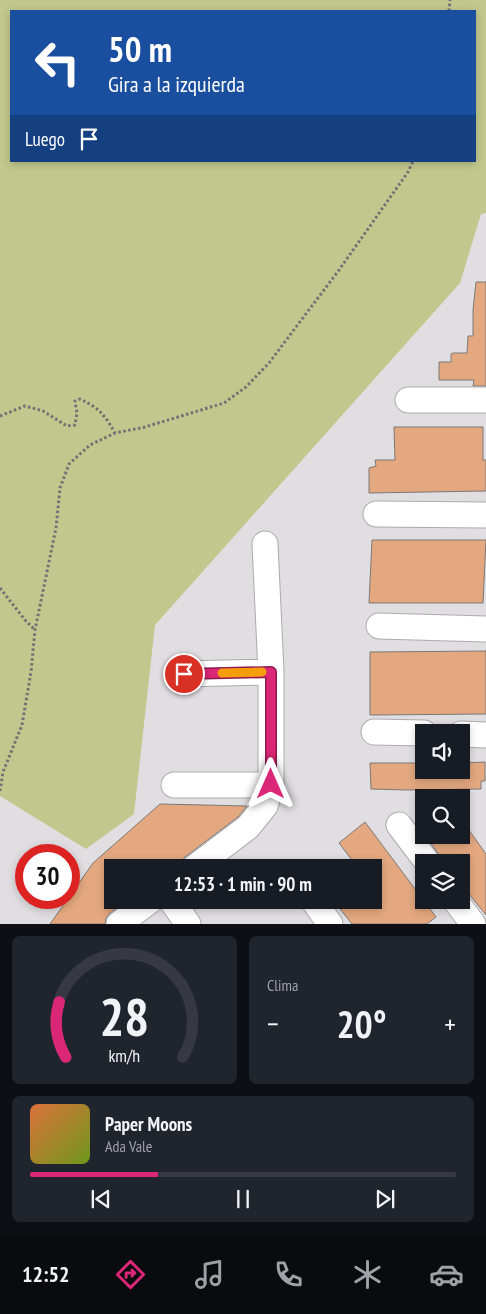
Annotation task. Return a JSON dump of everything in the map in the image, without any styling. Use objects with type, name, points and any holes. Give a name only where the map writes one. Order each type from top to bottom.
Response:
[{"type":"street","points":[[408,400],[486,400]]},
{"type":"street","points":[[376,514],[486,515]]},
{"type":"street","points":[[206,859],[248,827],[265,806],[271,784],[271,672],[265,544]]},
{"type":"street","points":[[379,626],[486,629]]},
{"type":"street","points":[[184,674],[271,672]]},
{"type":"street","points":[[374,732],[415,733]]},
{"type":"street","points":[[470,734],[486,735]]},
{"type":"street","points":[[174,785],[271,784]]},
{"type":"street","points":[[399,825],[421,854]]},
{"type":"street","points":[[120,924],[139,909]]},
{"type":"street","points":[[177,909],[188,924]]},
{"type":"street","points":[[319,909],[330,924]]},
{"type":"street","points":[[462,909],[473,924]]},
{"type":"path","points":[[0,791],[4,772],[22,725],[31,672],[35,630],[56,528],[60,488],[69,464],[90,445],[115,433],[145,427],[224,403],[246,387],[269,363],[339,270],[408,172],[413,162]]},
{"type":"path","points":[[0,416],[26,406],[43,412],[67,426],[75,425],[75,401],[80,399],[92,405],[106,416],[115,433]]},
{"type":"path","points":[[0,588],[35,630]]},
{"type":"path","points":[[0,766],[4,772]]},
{"type":"green space","points":[[0,0],[486,0],[486,213],[481,214],[460,283],[155,625],[134,814],[86,849],[0,796]]},
{"type":"building","points":[[476,282],[486,282],[486,386],[473,386],[474,380],[439,380],[439,362],[451,362],[451,354],[453,353],[467,353],[468,336],[473,336]]},
{"type":"building","points":[[394,427],[483,427],[483,460],[486,460],[486,491],[369,493],[369,468],[376,466],[375,460],[395,460]]},
{"type":"building","points":[[372,540],[486,540],[483,603],[369,603]]},
{"type":"building","points":[[486,651],[486,714],[370,715],[370,652]]},
{"type":"building","points":[[485,762],[485,781],[481,781],[481,789],[371,789],[370,763],[415,763],[415,779],[470,779],[470,763]]},
{"type":"building","points":[[160,804],[247,806],[238,817],[183,859],[104,859],[104,909],[115,909],[106,918],[105,924],[50,924],[61,909],[80,909],[80,881],[93,863]]},
{"type":"building","points":[[365,822],[415,889],[415,909],[430,909],[436,917],[427,924],[352,924],[340,909],[382,909],[382,859],[351,859],[339,843]]},
{"type":"building","points":[[470,832],[486,854],[486,915],[470,895],[470,854],[438,854],[431,844],[470,844]]},
{"type":"slow traffic","points":[[222,673],[262,672]]},
{"type":"route","points":[[184,674],[271,672],[271,784]]}]
